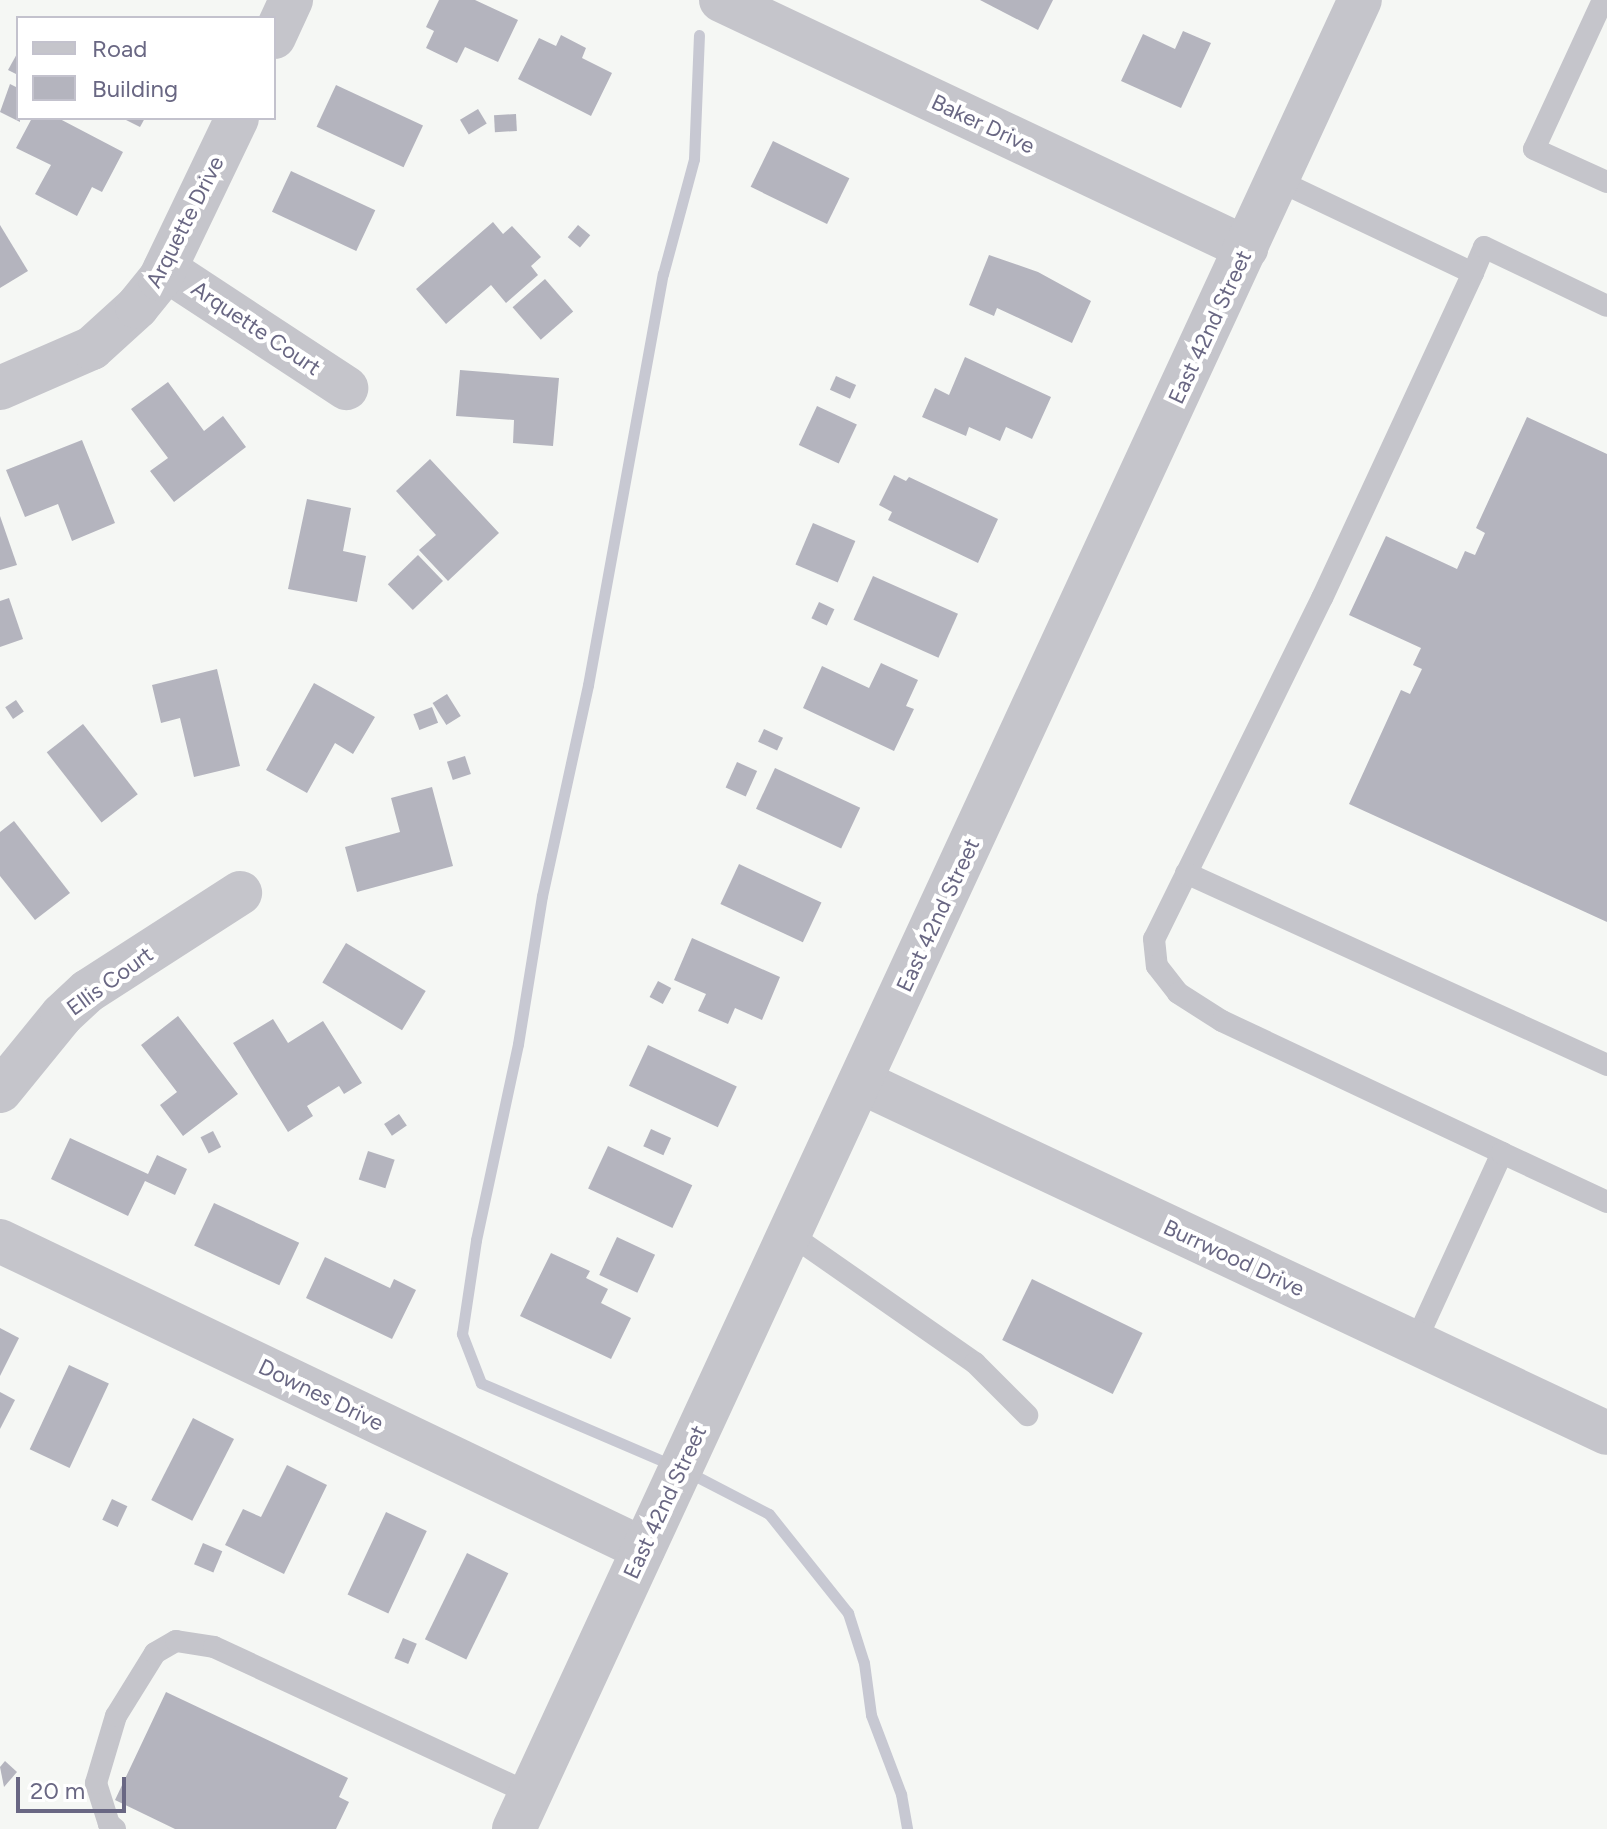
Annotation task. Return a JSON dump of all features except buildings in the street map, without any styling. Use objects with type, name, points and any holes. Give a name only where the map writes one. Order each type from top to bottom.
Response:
[{"type":"street","points":[[276,33],[291,0]]},
{"type":"street","name":"Baker Drive","points":[[721,0],[1246,248]]},
{"type":"street","name":"East 42nd Street","points":[[522,1812],[1360,0]]},
{"type":"street","name":"Arquette Drive","points":[[0,388],[92,348],[137,307],[165,269],[236,120]]},
{"type":"street","name":"Arquette Court","points":[[165,269],[346,388]]},
{"type":"street","name":"Ellis Court","points":[[0,1091],[53,1024],[88,991],[240,893]]},
{"type":"street","name":"Burrwood Drive","points":[[861,1082],[1607,1433]]},
{"type":"street","name":"Downes Drive","points":[[0,1241],[643,1549]]},
{"type":"lane","points":[[1603,0],[1597,40],[1534,149],[1607,182]]},
{"type":"lane","points":[[1277,180],[1473,273]]},
{"type":"lane","points":[[1607,306],[1484,247],[1154,939],[1157,966],[1178,993],[1222,1021],[1607,1202]]},
{"type":"lane","points":[[1186,873],[1607,1065]]},
{"type":"lane","points":[[1415,1343],[1502,1153]]},
{"type":"lane","points":[[790,1234],[975,1363],[1027,1415]]},
{"type":"lane","points":[[115,1829],[109,1824],[96,1783],[116,1716],[155,1653],[176,1641],[214,1647],[522,1812]]},
{"type":"waterway","points":[[672,1465],[481,1383],[462,1334],[476,1240],[518,1044],[542,896],[588,685],[663,274],[694,159],[699,35]]},
{"type":"waterway","points":[[688,1472],[769,1514],[848,1613],[864,1663],[871,1715],[901,1794],[907,1829]]}]
